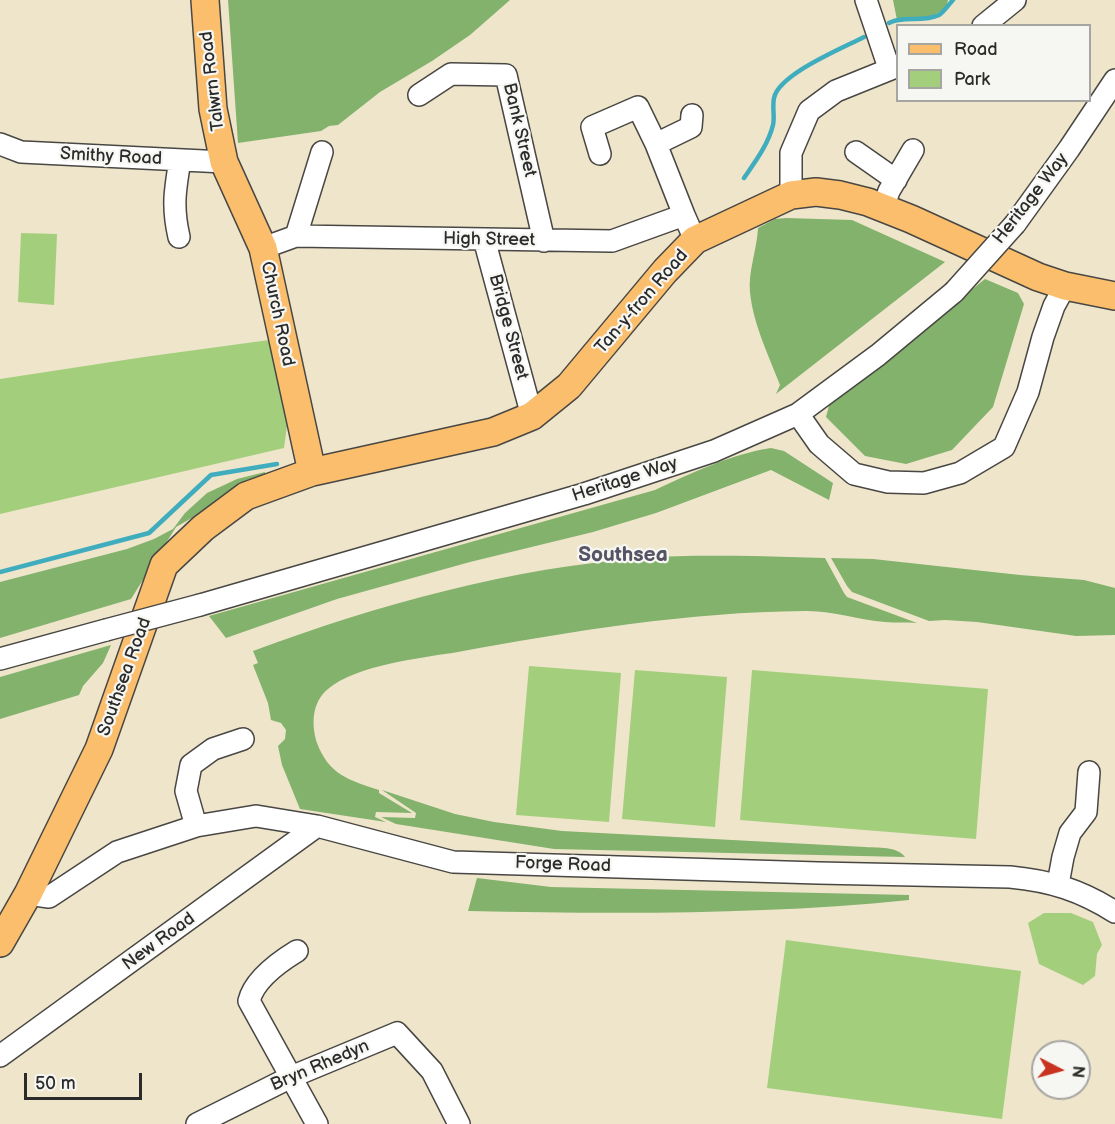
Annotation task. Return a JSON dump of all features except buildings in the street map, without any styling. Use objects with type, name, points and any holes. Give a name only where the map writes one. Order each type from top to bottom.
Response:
[{"type":"main road","name":"Talwrn Road","points":[[205,0],[213,110],[224,162]]},
{"type":"main road","name":"Church Road","points":[[224,162],[263,248],[312,472]]},
{"type":"main road","name":"Tan-y-fron Road","points":[[312,472],[493,432],[532,416],[569,386],[665,271],[695,240],[791,195],[816,192],[840,195],[883,208],[1038,277],[1065,286],[1115,296]]},
{"type":"main road","name":"Southsea Road","points":[[0,943],[28,894],[99,748],[164,565],[204,528],[246,496],[312,472]]},
{"type":"street","points":[[791,195],[791,153],[809,111],[836,91],[893,67],[866,0]]},
{"type":"street","points":[[985,24],[1015,0]]},
{"type":"street","name":"Bank Street","points":[[419,95],[450,74],[506,75],[544,241]]},
{"type":"street","name":"Heritage Way","points":[[0,659],[200,605],[649,474],[714,451],[798,414],[878,355],[954,292],[1015,224],[1070,149],[1115,80]]},
{"type":"street","points":[[600,154],[592,128],[638,106],[695,240]]},
{"type":"street","points":[[656,144],[691,127],[692,115]]},
{"type":"street","name":"Smithy Road","points":[[0,144],[21,152],[224,162]]},
{"type":"street","points":[[883,208],[913,150]]},
{"type":"street","points":[[296,237],[322,152]]},
{"type":"street","points":[[856,152],[896,180]]},
{"type":"street","points":[[179,237],[174,199],[180,160]]},
{"type":"street","name":"High Street","points":[[263,248],[296,237],[612,241],[684,214]]},
{"type":"street","name":"Bridge Street","points":[[484,239],[532,416]]},
{"type":"street","points":[[798,414],[819,444],[854,474],[888,482],[924,483],[960,473],[1004,447],[1028,392],[1054,306],[1065,286]]},
{"type":"street","points":[[196,826],[186,791],[191,765],[213,749],[243,739]]},
{"type":"street","points":[[1058,884],[1070,833],[1086,812],[1089,772]]},
{"type":"street","name":"Forge Road","points":[[28,894],[50,897],[117,852],[196,826],[256,816],[317,826],[453,862],[1010,877],[1058,884],[1094,899],[1115,912]]},
{"type":"street","name":"New Road","points":[[0,1056],[317,826]]},
{"type":"street","points":[[297,951],[261,980],[251,992],[249,1001],[317,1124]]},
{"type":"street","name":"Bryn Rhedyn","points":[[197,1124],[291,1077],[397,1033],[432,1071],[459,1124]]},
{"type":"green space","points":[[228,0],[510,0],[470,35],[380,92],[338,125],[329,126],[321,131],[238,143]]},
{"type":"green space","points":[[893,0],[948,0],[946,8],[933,16],[897,20]]},
{"type":"green space","points":[[775,219],[852,220],[945,262],[776,394],[780,385],[758,328],[750,284],[758,228]]},
{"type":"green space","points":[[21,233],[57,234],[54,305],[18,302]]},
{"type":"green space","points":[[985,279],[1018,293],[1024,304],[993,407],[952,450],[906,464],[865,456],[826,417],[830,402]]},
{"type":"green space","points":[[269,340],[287,426],[284,448],[0,514],[0,379]]},
{"type":"green space","points":[[771,448],[784,451],[833,483],[829,500],[771,470],[656,513],[593,532],[470,562],[337,599],[226,638],[209,616],[655,490],[726,459]]},
{"type":"green space","points":[[265,472],[265,476],[176,527],[131,599],[0,638],[0,582],[127,549],[154,539],[173,529],[185,513],[207,493],[237,479]]},
{"type":"green space","points":[[754,556],[825,558],[847,597],[917,623],[875,621],[814,611],[717,615],[587,630],[372,668],[340,681],[323,694],[314,714],[317,743],[328,762],[341,775],[379,790],[379,793],[412,813],[376,812],[375,817],[386,822],[300,809],[282,765],[278,746],[285,739],[286,730],[281,723],[271,720],[268,703],[253,665],[258,663],[253,651],[348,618],[496,579],[595,563],[645,558]]},
{"type":"green space","points":[[831,558],[873,559],[1084,580],[1115,588],[1115,635],[1076,636],[977,622],[929,621],[852,592]]},
{"type":"green space","points":[[111,645],[103,663],[83,686],[79,695],[0,719],[0,677]]},
{"type":"green space","points":[[529,666],[621,673],[609,822],[516,815]]},
{"type":"green space","points":[[635,670],[727,677],[715,827],[622,819]]},
{"type":"green space","points":[[752,670],[988,689],[976,839],[740,820]]},
{"type":"green space","points":[[382,790],[455,814],[562,831],[881,848],[892,849],[902,853],[905,857],[554,849],[396,824],[381,817],[415,818],[416,813]]},
{"type":"green space","points":[[477,878],[551,887],[909,895],[909,900],[744,911],[578,913],[468,911]]},
{"type":"green space","points":[[1044,913],[1071,913],[1093,922],[1102,945],[1097,954],[1095,976],[1083,985],[1039,964],[1028,923]]},
{"type":"green space","points":[[786,940],[1021,971],[1002,1119],[767,1088]]},
{"type":"waterway","points":[[889,23],[933,17],[941,14],[953,0]]},
{"type":"waterway","points":[[744,178],[761,153],[771,132],[774,122],[774,98],[778,89],[799,71],[864,37]]},
{"type":"waterway","points":[[0,572],[149,533],[211,475],[277,464]]},
{"type":"district","name":"Southsea","points":[[623,556]]}]
